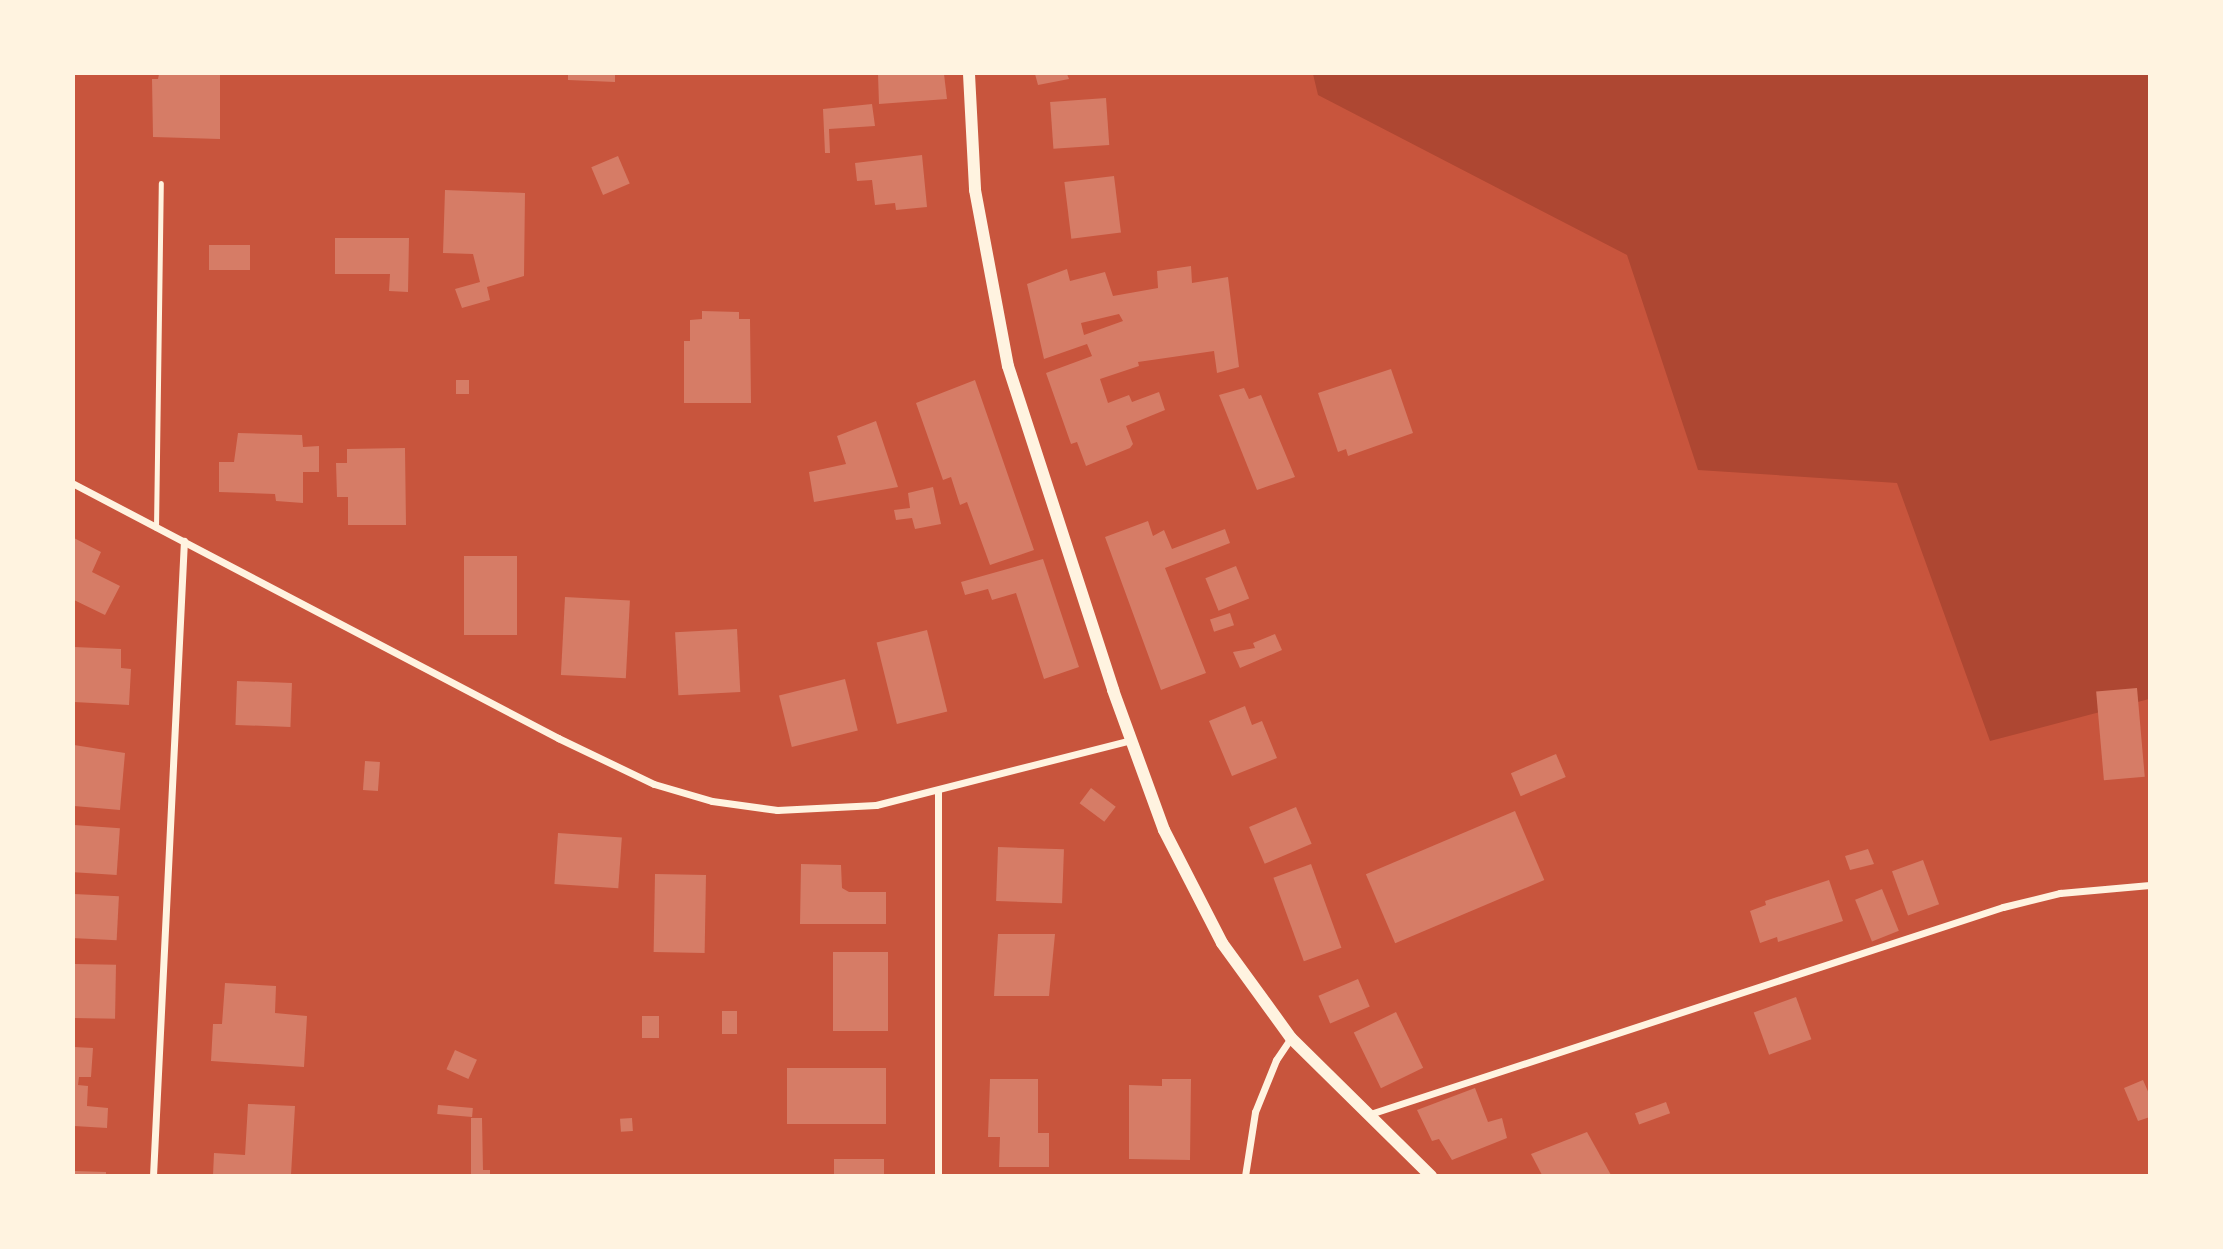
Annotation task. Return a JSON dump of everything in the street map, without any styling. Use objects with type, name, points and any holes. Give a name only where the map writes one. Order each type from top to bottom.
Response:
[{"type":"street","points":[[969,74],[975,190],[1008,366],[1131,740],[1164,830],[1222,943],[1292,1038],[1367,1115],[1431,1175]]},
{"type":"street","points":[[74,484],[654,783],[712,801],[777,810],[876,805],[1131,740]]},
{"type":"street","points":[[153,1175],[184,541]]},
{"type":"street","points":[[938,790],[938,1175]]},
{"type":"street","points":[[1367,1115],[2003,906],[2060,894],[2150,885]]},
{"type":"street","points":[[1245,1175],[1255,1112],[1276,1060],[1292,1038]]},
{"type":"lane","points":[[156,528],[161,183]]},
{"type":"shaded area","points":[[1313,74],[2149,74],[2149,699],[1990,741],[1897,483],[1698,470],[1627,255],[1318,95]]},
{"type":"building","points":[[159,74],[220,74],[220,139],[153,137],[152,79],[158,79]]},
{"type":"building","points":[[568,74],[615,74],[615,82],[568,80]]},
{"type":"building","points":[[878,74],[944,74],[947,99],[879,104]]},
{"type":"building","points":[[1035,74],[1067,74],[1069,79],[1038,85]]},
{"type":"building","points":[[1106,98],[1109,145],[1053,149],[1050,102]]},
{"type":"building","points":[[872,104],[875,126],[829,129],[830,153],[825,153],[823,109]]},
{"type":"building","points":[[922,155],[927,207],[896,210],[895,203],[875,205],[872,180],[857,181],[855,163]]},
{"type":"building","points":[[618,156],[630,184],[603,195],[591,167]]},
{"type":"building","points":[[1114,176],[1121,233],[1071,239],[1064,182]]},
{"type":"building","points":[[445,190],[525,193],[524,276],[487,287],[490,300],[462,308],[455,289],[480,282],[473,254],[443,253]]},
{"type":"building","points":[[335,238],[409,238],[408,292],[389,291],[390,274],[335,274]]},
{"type":"building","points":[[209,245],[250,245],[250,270],[209,270]]},
{"type":"building","points":[[1191,266],[1192,283],[1228,277],[1239,367],[1217,373],[1214,351],[1138,362],[1139,366],[1100,379],[1108,403],[1129,395],[1132,402],[1159,392],[1165,410],[1126,426],[1133,444],[1130,448],[1086,466],[1077,442],[1071,444],[1046,373],[1092,356],[1087,344],[1044,359],[1027,284],[1067,269],[1070,281],[1105,272],[1113,296],[1158,288],[1157,271]],"holes":[[[1119,314],[1123,321],[1084,335],[1081,323]]]},
{"type":"building","points":[[702,311],[739,312],[739,319],[750,319],[751,403],[684,403],[684,341],[690,341],[690,320],[702,319]]},
{"type":"building","points":[[1391,369],[1413,433],[1348,456],[1346,449],[1338,452],[1318,393]]},
{"type":"building","points":[[456,380],[469,380],[469,394],[456,394]]},
{"type":"building","points":[[975,380],[1034,550],[990,565],[967,502],[960,505],[951,477],[943,480],[916,403]]},
{"type":"building","points":[[1244,388],[1249,399],[1261,395],[1295,477],[1257,490],[1219,395]]},
{"type":"building","points":[[876,421],[898,487],[814,502],[809,472],[846,464],[837,436]]},
{"type":"building","points":[[238,433],[302,435],[303,447],[319,446],[319,472],[303,472],[303,503],[276,501],[275,494],[219,492],[219,462],[234,462]]},
{"type":"building","points":[[405,448],[406,525],[348,525],[348,497],[337,497],[336,463],[347,463],[347,449]]},
{"type":"building","points":[[933,487],[941,524],[915,529],[912,518],[896,520],[894,510],[910,508],[908,493]]},
{"type":"building","points":[[1148,521],[1153,536],[1164,530],[1172,549],[1225,529],[1230,543],[1165,568],[1206,673],[1161,690],[1105,537]]},
{"type":"building","points":[[74,538],[101,552],[92,572],[120,586],[105,615],[74,600]]},
{"type":"building","points":[[464,556],[517,556],[517,635],[464,635]]},
{"type":"building","points":[[1043,559],[1079,667],[1044,679],[1016,593],[992,600],[988,589],[965,595],[961,582]]},
{"type":"building","points":[[1236,566],[1249,598],[1219,611],[1205,578]]},
{"type":"building","points":[[565,597],[630,600],[626,678],[561,675]]},
{"type":"building","points":[[1230,613],[1234,625],[1214,632],[1210,619]]},
{"type":"building","points":[[737,629],[740,692],[678,695],[675,632]]},
{"type":"building","points":[[927,630],[947,712],[897,724],[877,643]]},
{"type":"building","points":[[1275,634],[1282,650],[1240,668],[1233,652],[1255,648],[1253,643]]},
{"type":"building","points":[[74,647],[121,649],[121,668],[131,669],[129,705],[74,702]]},
{"type":"building","points":[[845,679],[858,730],[792,747],[779,695]]},
{"type":"building","points":[[237,681],[292,683],[290,727],[235,725]]},
{"type":"building","points":[[2137,688],[2145,777],[2104,780],[2096,692]]},
{"type":"building","points":[[1245,706],[1252,725],[1262,721],[1277,758],[1232,776],[1209,721]]},
{"type":"building","points":[[74,745],[125,753],[120,810],[74,806]]},
{"type":"building","points":[[1556,754],[1566,777],[1521,796],[1511,773]]},
{"type":"building","points":[[365,761],[380,762],[378,791],[363,790]]},
{"type":"building","points":[[1091,788],[1116,807],[1104,822],[1080,803]]},
{"type":"building","points":[[1296,807],[1312,844],[1265,864],[1249,827]]},
{"type":"building","points":[[1515,811],[1544,880],[1395,943],[1366,874]]},
{"type":"building","points":[[74,825],[120,828],[117,875],[74,872]]},
{"type":"building","points":[[558,833],[622,837],[618,888],[554,884]]},
{"type":"building","points":[[998,847],[1064,849],[1062,903],[996,901]]},
{"type":"building","points":[[1868,849],[1874,864],[1850,870],[1845,856]]},
{"type":"building","points":[[1923,860],[1939,904],[1908,915],[1892,871]]},
{"type":"building","points":[[801,864],[841,865],[842,888],[849,892],[886,892],[886,924],[800,924]]},
{"type":"building","points":[[1311,864],[1341,948],[1304,961],[1273,878]]},
{"type":"building","points":[[655,874],[706,875],[705,953],[654,952]]},
{"type":"building","points":[[1829,880],[1843,921],[1778,942],[1777,937],[1760,943],[1750,911],[1766,905],[1765,901]]},
{"type":"building","points":[[1882,889],[1899,931],[1872,942],[1855,900]]},
{"type":"building","points":[[74,894],[119,896],[117,940],[74,938]]},
{"type":"building","points":[[998,934],[1055,934],[1049,996],[994,996]]},
{"type":"building","points":[[833,952],[888,952],[888,1031],[833,1031]]},
{"type":"building","points":[[74,964],[116,965],[115,1019],[74,1018]]},
{"type":"building","points":[[1358,979],[1370,1007],[1330,1023],[1318,996]]},
{"type":"building","points":[[225,983],[276,986],[275,1013],[307,1016],[304,1067],[211,1061],[213,1024],[222,1024]]},
{"type":"building","points":[[1796,997],[1811,1039],[1769,1055],[1754,1012]]},
{"type":"building","points":[[722,1011],[737,1011],[737,1034],[722,1034]]},
{"type":"building","points":[[1396,1012],[1423,1068],[1381,1088],[1354,1033]]},
{"type":"building","points":[[642,1016],[659,1016],[659,1038],[642,1038]]},
{"type":"building","points":[[74,1047],[93,1048],[91,1077],[79,1077],[78,1085],[88,1086],[87,1106],[108,1108],[107,1128],[74,1126]]},
{"type":"building","points":[[455,1050],[477,1060],[468,1079],[446,1069]]},
{"type":"building","points":[[787,1068],[886,1068],[886,1124],[787,1124]]},
{"type":"building","points":[[990,1079],[1038,1079],[1038,1133],[1049,1133],[1049,1167],[999,1167],[1000,1137],[988,1137]]},
{"type":"building","points":[[1162,1079],[1191,1079],[1190,1160],[1129,1159],[1129,1085],[1162,1086]]},
{"type":"building","points":[[2143,1080],[2150,1096],[2150,1117],[2138,1121],[2124,1088]]},
{"type":"building","points":[[1475,1088],[1488,1122],[1502,1118],[1507,1138],[1452,1160],[1439,1139],[1432,1141],[1417,1110]]},
{"type":"building","points":[[1666,1102],[1670,1113],[1639,1125],[1635,1113]]},
{"type":"building","points":[[248,1104],[295,1106],[291,1175],[213,1175],[214,1153],[245,1155]]},
{"type":"building","points":[[438,1105],[473,1108],[472,1117],[437,1114]]},
{"type":"building","points":[[471,1118],[482,1118],[483,1170],[490,1170],[490,1175],[471,1175]]},
{"type":"building","points":[[632,1118],[633,1131],[621,1132],[620,1119]]},
{"type":"building","points":[[1587,1132],[1611,1175],[1542,1175],[1531,1154]]},
{"type":"building","points":[[834,1159],[884,1159],[884,1175],[834,1175]]},
{"type":"building","points":[[75,1171],[106,1172],[106,1175],[75,1175]]}]
